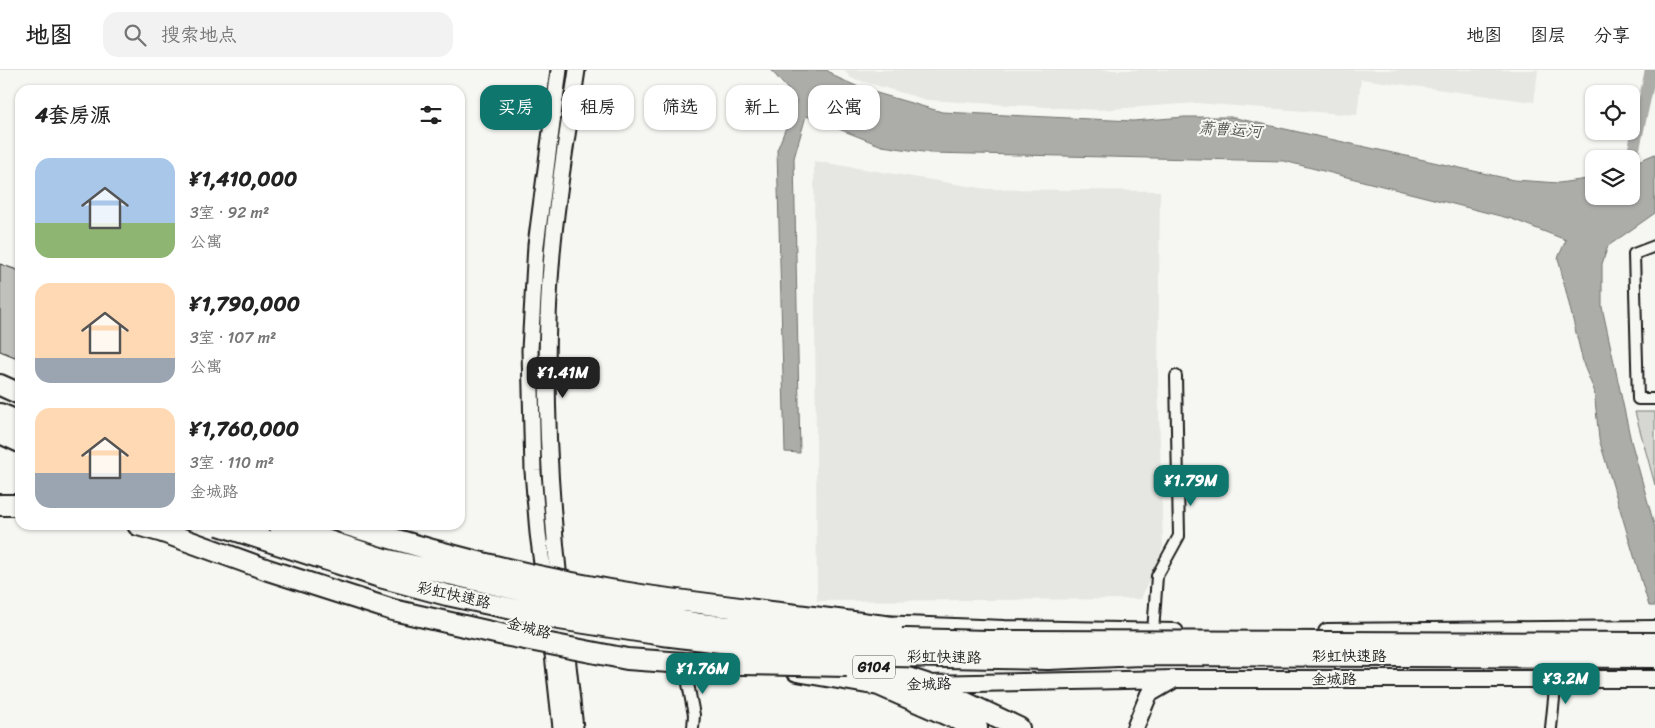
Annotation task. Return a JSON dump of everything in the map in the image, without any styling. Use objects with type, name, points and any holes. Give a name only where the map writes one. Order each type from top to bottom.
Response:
[{"type":"highway","points":[[0,385],[15,392]]},
{"type":"highway","points":[[0,396],[15,403]]},
{"type":"highway","points":[[0,414],[15,420]]},
{"type":"highway","points":[[0,434],[15,440]]},
{"type":"highway","points":[[0,445],[15,451]]},
{"type":"highway","points":[[0,504],[15,505]]},
{"type":"highway","points":[[155,530],[268,570],[393,610],[504,635],[627,659],[684,663],[921,667],[1048,659]]},
{"type":"highway","name":"金城路","points":[[208,530],[340,577],[558,636],[763,665],[879,685]]},
{"type":"highway","name":"彩虹快速路","points":[[234,530],[380,577],[447,595],[559,619],[663,635],[769,648],[893,656],[1048,659],[1141,655],[1655,657]]},
{"type":"highway","name":"彩虹快速路","points":[[294,530],[384,560],[584,605],[701,624],[825,637],[988,640],[1655,643]]},
{"type":"highway","points":[[331,530],[404,552],[552,588],[724,618]]},
{"type":"highway","points":[[363,530],[408,544],[518,572],[640,594],[988,640]]},
{"type":"highway","name":"G104","points":[[724,618],[926,684],[1019,728]]},
{"type":"highway","name":"G104","points":[[879,685],[977,728]]},
{"type":"main road","points":[[724,618],[1004,629],[1153,632],[1655,630]]},
{"type":"main road","points":[[1135,728],[1149,694],[1175,678]]},
{"type":"main road","name":"金城路","points":[[879,685],[1175,678],[1655,680]]},
{"type":"street","points":[[552,588],[538,533],[533,471],[530,350],[536,246],[559,70]]},
{"type":"street","points":[[576,728],[558,636],[552,588],[548,446],[548,333],[552,255],[558,200],[577,70]]},
{"type":"street","points":[[1655,246],[1634,254],[1638,399],[1655,399]]},
{"type":"street","points":[[1153,632],[1157,576],[1179,536],[1176,376]]},
{"type":"street","points":[[558,636],[561,728]]},
{"type":"street","points":[[684,663],[694,715],[693,728]]},
{"type":"street","points":[[1551,728],[1556,679]]},
{"type":"shaded area","points":[[844,70],[1538,70],[1534,102],[1361,79],[1357,115],[1196,103],[1098,110],[927,100],[851,78]]},
{"type":"shaded area","points":[[814,161],[987,189],[1160,191],[1158,378],[1163,547],[1141,599],[817,601]]},
{"type":"shaded area","points":[[1635,412],[1655,412],[1655,485]]},
{"type":"water","points":[[771,70],[827,70],[836,77],[854,85],[808,85],[808,117],[806,116],[794,158],[800,453],[785,452],[777,150],[785,130],[798,130],[798,85],[784,85]]},
{"type":"water","name":"萧曹运河","points":[[880,94],[942,112],[1133,121],[1185,117],[1231,117],[1514,180],[1559,183],[1585,179],[1585,205],[1640,205],[1640,160],[1655,154],[1655,213],[1608,246],[1602,264],[1602,307],[1631,441],[1655,528],[1655,606],[1649,606],[1599,439],[1594,390],[1584,366],[1558,258],[1566,240],[1512,219],[1284,161],[930,153],[882,146],[841,130],[880,130]]},
{"type":"building","points":[[0,264],[15,269],[15,357],[0,351]]},
{"type":"waterway","points":[[1634,150],[1651,70]]}]
